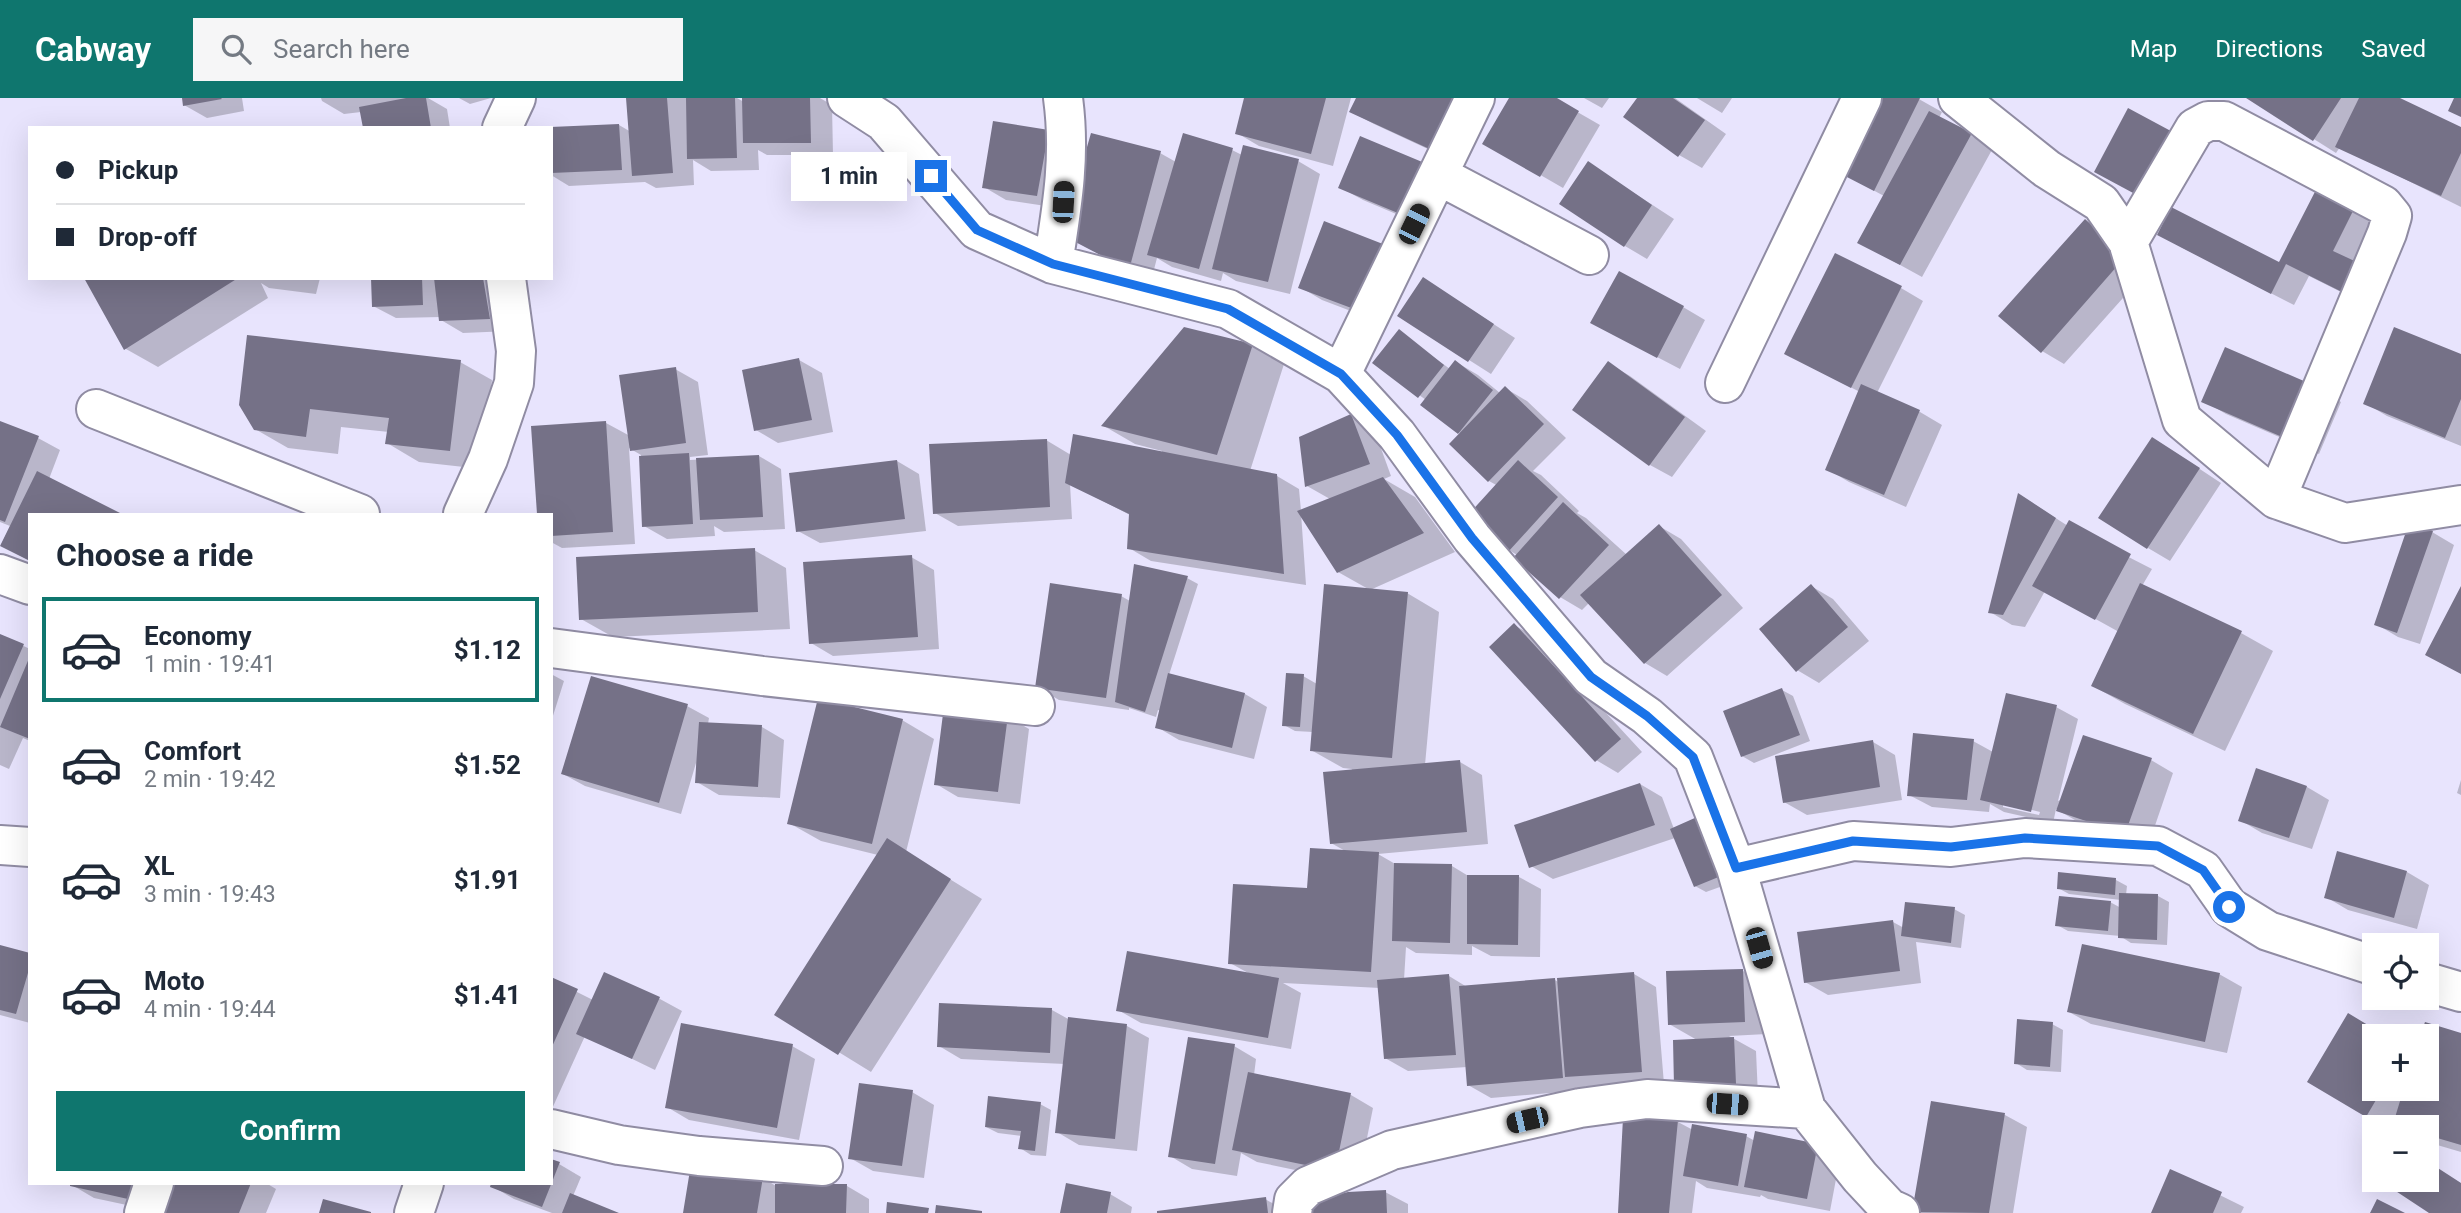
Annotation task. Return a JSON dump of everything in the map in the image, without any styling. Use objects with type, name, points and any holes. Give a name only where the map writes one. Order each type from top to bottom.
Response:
[{"type":"street","points":[[503,126],[516,98]]},
{"type":"street","points":[[847,98],[884,122],[977,230],[1053,264],[1228,309],[1341,374],[1397,435],[1472,538],[1591,677],[1647,716],[1693,757],[1736,868],[1806,1109],[1860,1177],[1889,1208],[1900,1213]]},
{"type":"street","points":[[1053,264],[1063,202],[1068,132],[1063,98]]},
{"type":"street","points":[[1341,374],[1475,98]]},
{"type":"street","points":[[1725,383],[1862,98]]},
{"type":"street","points":[[1958,98],[2047,169],[2101,203],[2128,242],[2182,420],[2276,499],[2346,523],[2461,505]]},
{"type":"street","points":[[2128,242],[2195,128],[2208,121],[2224,121],[2383,205],[2392,216],[2276,499]]},
{"type":"street","points":[[1438,175],[1589,255]]},
{"type":"street","points":[[463,513],[488,459],[514,383],[516,351],[506,280]]},
{"type":"street","points":[[96,409],[357,513]]},
{"type":"street","points":[[0,574],[28,584]]},
{"type":"street","points":[[553,648],[762,676],[1035,706]]},
{"type":"street","points":[[1736,868],[1853,841],[1951,847],[2025,838],[2158,846],[2203,870],[2229,907],[2268,931],[2362,961]]},
{"type":"street","points":[[0,845],[28,847]]},
{"type":"street","points":[[2439,986],[2461,992]]},
{"type":"street","points":[[1292,1213],[1294,1200],[1308,1186],[1392,1150],[1580,1108],[1647,1099],[1806,1109]]},
{"type":"street","points":[[553,1129],[619,1145],[699,1156],[822,1166]]},
{"type":"street","points":[[144,1213],[153,1185]]},
{"type":"street","points":[[414,1213],[423,1185]]},
{"type":"building","points":[[182,98],[221,98],[222,99],[183,106]]},
{"type":"building","points":[[406,98],[426,98],[431,126],[363,126],[359,107]]},
{"type":"building","points":[[626,98],[667,98],[673,173],[632,176]]},
{"type":"building","points":[[686,98],[735,98],[737,158],[687,159]]},
{"type":"building","points":[[742,98],[810,98],[811,143],[743,143]]},
{"type":"building","points":[[1244,98],[1326,98],[1311,154],[1235,134]]},
{"type":"building","points":[[1356,98],[1457,98],[1436,152],[1349,112]]},
{"type":"building","points":[[1509,98],[1557,98],[1579,111],[1540,177],[1482,144]]},
{"type":"building","points":[[1637,98],[1673,98],[1705,120],[1678,157],[1623,117]]},
{"type":"building","points":[[1880,98],[1920,98],[1874,191],[1843,175]]},
{"type":"building","points":[[2246,98],[2341,98],[2313,141]]},
{"type":"building","points":[[2359,98],[2400,98],[2461,127],[2461,153],[2441,196],[2335,147]]},
{"type":"building","points":[[2454,98],[2461,98],[2461,117],[2448,111]]},
{"type":"building","points":[[2128,108],[2182,137],[2148,201],[2094,172]]},
{"type":"building","points":[[1929,111],[1972,133],[1900,265],[1857,243]]},
{"type":"building","points":[[993,121],[1049,130],[1037,196],[982,188]]},
{"type":"building","points":[[619,124],[622,170],[553,173],[553,127]]},
{"type":"building","points":[[1091,133],[1161,151],[1129,270],[1062,235]]},
{"type":"building","points":[[1183,133],[1233,148],[1199,269],[1147,255]]},
{"type":"building","points":[[1360,136],[1427,164],[1405,216],[1338,188]]},
{"type":"building","points":[[1243,145],[1299,159],[1268,282],[1212,269]]},
{"type":"building","points":[[1588,161],[1652,205],[1624,247],[1559,204]]},
{"type":"building","points":[[2320,182],[2358,201],[2333,251],[2361,264],[2346,294],[2286,264],[2271,294],[2157,235],[2171,207],[2279,262]]},
{"type":"building","points":[[2085,219],[2126,256],[2041,353],[1998,316]]},
{"type":"building","points":[[1324,221],[1388,246],[1362,312],[1298,288]]},
{"type":"building","points":[[1835,253],[1902,286],[1851,388],[1784,354]]},
{"type":"building","points":[[1619,271],[1684,306],[1657,358],[1590,323]]},
{"type":"building","points":[[1423,277],[1494,324],[1468,362],[1397,316]]},
{"type":"building","points":[[85,280],[235,280],[124,350]]},
{"type":"building","points":[[371,280],[422,280],[423,305],[372,307]]},
{"type":"building","points":[[434,280],[483,280],[490,319],[439,321]]},
{"type":"building","points":[[1184,327],[1253,344],[1217,455],[1101,426]]},
{"type":"building","points":[[2394,327],[2461,354],[2461,399],[2445,438],[2363,404]]},
{"type":"building","points":[[1399,329],[1444,365],[1418,398],[1372,363]]},
{"type":"building","points":[[247,335],[461,360],[450,451],[385,444],[389,418],[310,409],[306,437],[254,430],[239,405]]},
{"type":"building","points":[[2225,347],[2320,388],[2296,443],[2201,402]]},
{"type":"building","points":[[799,358],[812,420],[754,431],[742,370]]},
{"type":"building","points":[[1455,360],[1493,390],[1458,434],[1420,405]]},
{"type":"building","points":[[1608,361],[1685,417],[1649,466],[1572,410]]},
{"type":"building","points":[[676,367],[686,443],[630,451],[619,375]]},
{"type":"building","points":[[1861,384],[1920,410],[1884,495],[1825,470]]},
{"type":"building","points":[[1505,386],[1544,424],[1488,482],[1449,444]]},
{"type":"building","points":[[1351,414],[1370,464],[1305,487],[1299,437]]},
{"type":"building","points":[[0,421],[39,436],[5,522],[0,520]]},
{"type":"building","points":[[606,421],[613,532],[553,536],[553,513],[537,513],[531,426]]},
{"type":"building","points":[[1073,434],[1277,474],[1284,574],[1127,549],[1129,514],[1065,483]]},
{"type":"building","points":[[2152,437],[2200,468],[2147,549],[2098,518]]},
{"type":"building","points":[[1047,439],[1050,507],[933,514],[929,444]]},
{"type":"building","points":[[689,453],[693,524],[642,527],[639,456]]},
{"type":"building","points":[[759,455],[763,517],[700,520],[696,458]]},
{"type":"building","points":[[897,460],[905,519],[796,532],[789,473]]},
{"type":"building","points":[[1518,460],[1558,497],[1508,552],[1468,515]]},
{"type":"building","points":[[37,471],[120,513],[28,513],[28,560],[0,546]]},
{"type":"building","points":[[1383,477],[1424,533],[1337,573],[1297,511]]},
{"type":"building","points":[[2018,493],[2056,518],[2003,615],[1988,613]]},
{"type":"building","points":[[1563,502],[1609,545],[1559,599],[1513,558]]},
{"type":"building","points":[[2069,520],[2131,554],[2095,620],[2032,586]]},
{"type":"building","points":[[2409,523],[2433,531],[2397,633],[2374,625]]},
{"type":"building","points":[[1659,524],[1722,595],[1644,664],[1580,595]]},
{"type":"building","points":[[755,548],[758,612],[579,620],[576,557]]},
{"type":"building","points":[[912,555],[918,637],[809,644],[803,562]]},
{"type":"building","points":[[1134,564],[1188,576],[1145,712],[1115,702]]},
{"type":"building","points":[[1050,583],[1122,594],[1106,698],[1035,688]]},
{"type":"building","points":[[2140,583],[2242,631],[2193,734],[2091,686]]},
{"type":"building","points":[[1324,584],[1408,592],[1392,758],[1310,751]]},
{"type":"building","points":[[1811,584],[1848,627],[1796,672],[1759,629]]},
{"type":"building","points":[[2461,586],[2461,674],[2425,655]]},
{"type":"building","points":[[1514,623],[1621,739],[1595,762],[1489,647]]},
{"type":"building","points":[[0,634],[24,644],[0,699]]},
{"type":"building","points":[[28,661],[28,738],[0,727]]},
{"type":"building","points":[[1168,673],[1245,693],[1232,748],[1155,728]]},
{"type":"building","points":[[1286,673],[1304,674],[1300,727],[1282,726]]},
{"type":"building","points":[[591,676],[688,704],[659,803],[561,774]]},
{"type":"building","points":[[1782,688],[1800,735],[1741,757],[1723,711]]},
{"type":"building","points":[[2006,693],[2057,705],[2031,812],[1980,800]]},
{"type":"building","points":[[818,698],[903,719],[872,844],[787,824]]},
{"type":"building","points":[[944,706],[1008,715],[998,792],[934,785]]},
{"type":"building","points":[[699,722],[762,725],[758,787],[695,783]]},
{"type":"building","points":[[1913,733],[1974,739],[1967,800],[1907,796]]},
{"type":"building","points":[[2083,735],[2152,758],[2125,834],[2056,811]]},
{"type":"building","points":[[1873,740],[1880,787],[1783,803],[1775,756]]},
{"type":"building","points":[[1460,760],[1467,832],[1330,844],[1323,772]]},
{"type":"building","points":[[2256,768],[2307,786],[2289,838],[2238,821]]},
{"type":"building","points":[[1640,783],[1655,825],[1529,868],[1514,825]]},
{"type":"building","points":[[1697,817],[1721,876],[1694,887],[1670,829]]},
{"type":"building","points":[[887,838],[951,879],[838,1055],[774,1015]]},
{"type":"building","points":[[1310,848],[1379,852],[1371,972],[1228,964],[1233,884],[1307,888]]},
{"type":"building","points":[[2337,851],[2407,871],[2394,918],[2324,898]]},
{"type":"building","points":[[1394,863],[1452,864],[1450,943],[1392,941]]},
{"type":"building","points":[[2058,872],[2116,878],[2115,895],[2057,889]]},
{"type":"building","points":[[1467,875],[1519,875],[1518,945],[1467,944]]},
{"type":"building","points":[[2119,893],[2158,894],[2157,940],[2118,938]]},
{"type":"building","points":[[2059,896],[2111,901],[2108,931],[2055,926]]},
{"type":"building","points":[[1905,902],[1955,907],[1951,943],[1901,936]]},
{"type":"building","points":[[1893,920],[1900,971],[1804,983],[1797,932]]},
{"type":"building","points":[[2082,944],[2220,973],[2205,1042],[2067,1012]]},
{"type":"building","points":[[0,945],[28,952],[28,973],[16,1014],[0,1010]]},
{"type":"building","points":[[1127,951],[1279,978],[1268,1038],[1116,1011]]},
{"type":"building","points":[[1743,969],[1745,1022],[1668,1025],[1666,971]]},
{"type":"building","points":[[604,972],[660,997],[632,1059],[576,1034]]},
{"type":"building","points":[[1634,972],[1642,1072],[1565,1077],[1557,978]]},
{"type":"building","points":[[1449,974],[1456,1055],[1384,1059],[1377,980]]},
{"type":"building","points":[[553,978],[578,989],[553,1045]]},
{"type":"building","points":[[1555,978],[1563,1078],[1467,1086],[1459,986]]},
{"type":"building","points":[[939,1003],[1052,1008],[1050,1053],[937,1047]]},
{"type":"building","points":[[2348,1013],[2366,1024],[2362,1024],[2362,1101],[2375,1101],[2367,1115],[2363,1115],[2307,1082]]},
{"type":"building","points":[[1068,1017],[1127,1024],[1115,1139],[1055,1133]]},
{"type":"building","points":[[2017,1019],[2053,1022],[2050,1067],[2014,1064]]},
{"type":"building","points":[[681,1023],[793,1044],[777,1128],[665,1108]]},
{"type":"building","points":[[2439,1026],[2461,1033],[2461,1145],[2439,1139],[2439,1115],[2396,1115],[2400,1101],[2439,1101]]},
{"type":"building","points":[[1188,1037],[1235,1044],[1215,1164],[1168,1157]]},
{"type":"building","points":[[1734,1037],[1736,1084],[1674,1086],[1673,1040]]},
{"type":"building","points":[[1248,1072],[1351,1093],[1335,1171],[1232,1150]]},
{"type":"building","points":[[859,1083],[913,1090],[902,1166],[848,1159]]},
{"type":"building","points":[[988,1096],[1041,1102],[1035,1151],[1018,1149],[1021,1131],[985,1127]]},
{"type":"building","points":[[1931,1101],[2005,1113],[1989,1213],[1912,1212]]},
{"type":"building","points":[[1623,1118],[1678,1120],[1669,1213],[1618,1213]]},
{"type":"building","points":[[1692,1124],[1747,1134],[1738,1186],[1683,1176]]},
{"type":"building","points":[[1755,1131],[1818,1144],[1807,1199],[1744,1187]]},
{"type":"building","points":[[553,1160],[560,1162],[553,1180]]},
{"type":"building","points":[[691,1164],[763,1177],[757,1213],[683,1213]]},
{"type":"building","points":[[2170,1169],[2222,1192],[2213,1213],[2151,1213]]},
{"type":"building","points":[[2439,1169],[2461,1183],[2461,1213],[2429,1213],[2397,1192],[2439,1192]]},
{"type":"building","points":[[1066,1183],[1111,1192],[1107,1213],[1060,1213]]},
{"type":"building","points":[[775,1184],[847,1184],[846,1213],[775,1213]]},
{"type":"building","points":[[70,1185],[132,1185],[128,1199]]},
{"type":"building","points":[[172,1185],[250,1185],[239,1213],[161,1213]]},
{"type":"building","points":[[490,1185],[551,1185],[542,1207]]},
{"type":"building","points":[[1386,1190],[1387,1213],[1300,1213],[1299,1204],[1348,1192]]},
{"type":"building","points":[[570,1193],[619,1213],[562,1213]]},
{"type":"building","points":[[1266,1197],[1268,1213],[1157,1213],[1157,1211]]},
{"type":"building","points":[[323,1199],[371,1212],[371,1213],[319,1213]]},
{"type":"building","points":[[2377,1199],[2405,1213],[2370,1213]]},
{"type":"building","points":[[887,1202],[929,1208],[928,1213],[886,1213]]},
{"type":"building","points":[[936,1205],[982,1211],[982,1213],[935,1213]]},
{"type":"route","points":[[931,176],[977,230],[1053,264],[1228,309],[1341,374],[1397,435],[1472,538],[1591,677],[1647,716],[1693,757],[1736,868],[1853,841],[1951,847],[2025,838],[2158,846],[2203,870],[2229,907]]}]
